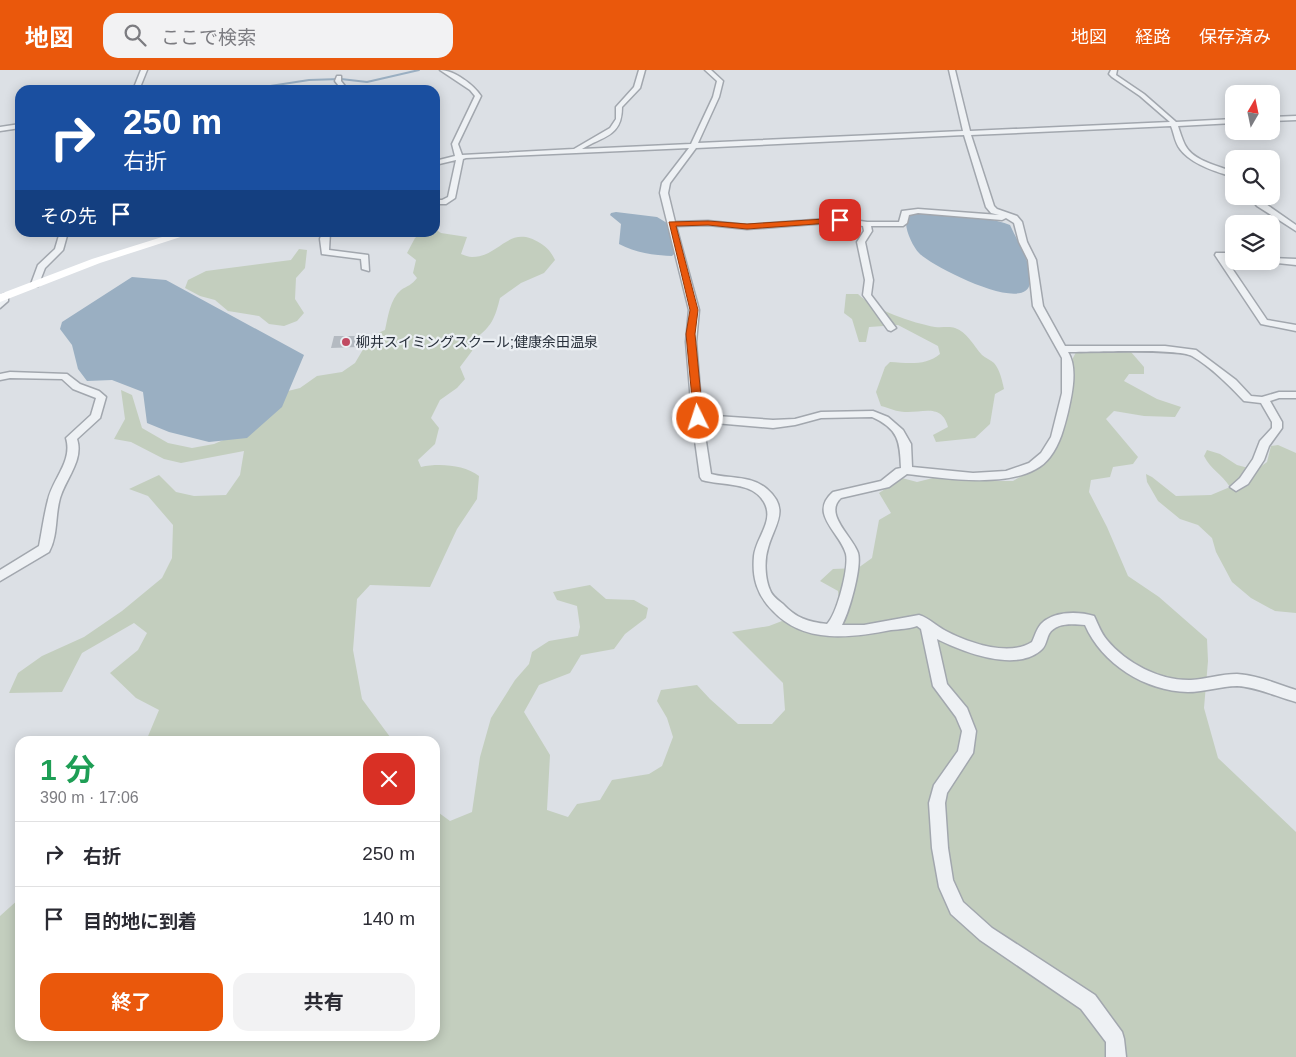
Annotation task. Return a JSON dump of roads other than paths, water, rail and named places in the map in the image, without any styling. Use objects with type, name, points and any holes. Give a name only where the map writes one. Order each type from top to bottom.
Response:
[{"type":"street","points":[[138,85],[144,70]]},
{"type":"street","points":[[440,202],[451,198],[460,157],[455,144],[478,96],[470,88],[443,70]]},
{"type":"street","points":[[577,151],[578,147],[609,133],[614,128],[619,119],[619,107],[637,88],[642,70]]},
{"type":"street","points":[[708,70],[718,78],[720,84],[716,97],[700,128],[694,146],[664,187],[694,310],[690,334],[706,477],[753,484],[762,489],[772,506],[774,511],[772,529],[763,542],[760,555],[763,589],[769,599],[790,620],[803,625],[830,630],[861,631],[891,625],[910,624],[919,620],[945,637],[985,652],[1022,655],[1038,645],[1044,630],[1058,620],[1076,618],[1089,620],[1100,642],[1117,660],[1140,673],[1162,681],[1188,686],[1221,681],[1243,681],[1296,696]]},
{"type":"street","points":[[830,630],[838,621],[845,606],[853,556],[847,542],[831,519],[829,502],[831,498],[885,484],[900,472],[907,470],[989,477],[1008,475],[1033,466],[1045,456],[1056,437],[1062,418],[1067,393],[1067,358],[1038,306],[1032,260],[1027,247],[1022,242],[1018,222],[1014,218],[994,211],[990,207],[967,133],[952,70]]},
{"type":"street","points":[[1114,70],[1112,74],[1114,76],[1142,95],[1167,116],[1174,124],[1182,147],[1187,152],[1199,161],[1225,171]]},
{"type":"street","points":[[339,78],[342,85]]},
{"type":"street","points":[[1280,119],[1296,118]]},
{"type":"street","points":[[440,162],[460,157],[1225,121]]},
{"type":"street","points":[[0,129],[15,127]]},
{"type":"street","points":[[1261,205],[1296,229]]},
{"type":"street","points":[[672,224],[708,223],[747,226],[840,220],[867,224],[900,224],[903,222],[905,213],[918,211],[996,217],[1008,220],[1020,230]]},
{"type":"street","points":[[867,224],[868,231],[861,242],[869,280],[867,295],[891,328]]},
{"type":"street","points":[[35,284],[41,267],[59,250],[63,237]]},
{"type":"street","points":[[1,300],[35,284],[118,254],[174,237]]},
{"type":"street","points":[[325,237],[325,252],[365,257],[366,269]]},
{"type":"street","points":[[1225,255],[1219,255],[1225,265]]},
{"type":"street","points":[[1280,261],[1296,262]]},
{"type":"street","points":[[1228,270],[1264,322],[1296,328]]},
{"type":"street","points":[[1063,349],[1164,349],[1193,352],[1232,382],[1248,399],[1264,400],[1272,396],[1296,395]]},
{"type":"street","points":[[0,377],[10,375],[36,377],[63,376],[67,377],[72,384],[80,389],[97,393],[101,397],[96,416],[71,438],[74,447],[73,456],[54,498],[44,549],[0,576]]},
{"type":"street","points":[[1236,487],[1244,481],[1258,460],[1264,444],[1277,428],[1277,422],[1264,400]]},
{"type":"street","points":[[698,418],[773,424],[795,422],[821,415],[873,414],[880,416],[893,426],[904,440],[907,449],[907,470]]},
{"type":"street","points":[[928,626],[927,633],[932,643],[940,686],[962,713],[968,730],[965,754],[940,790],[937,803],[940,848],[945,881],[958,908],[986,934],[1088,1002],[1115,1039],[1116,1057]]},
{"type":"water","points":[[616,212],[657,217],[667,223],[675,253],[672,256],[651,254],[632,250],[619,244],[621,224],[610,215]]},
{"type":"water","points":[[911,214],[976,217],[1010,225],[1023,252],[1030,274],[1030,282],[1025,291],[1014,294],[978,285],[941,268],[927,259],[914,246],[906,226],[908,217]]},
{"type":"water","points":[[132,277],[166,280],[304,355],[282,407],[247,438],[209,442],[169,432],[147,423],[143,392],[112,380],[87,381],[78,369],[72,345],[60,329],[62,322]]},
{"type":"waterway","points":[[277,85],[309,80],[341,79],[367,82],[419,70]]},
{"type":"waterway","points":[[0,131],[15,129]]},
{"type":"place","name":"柳井スイミングスクール;健康余田温泉","points":[[346,342]]}]
